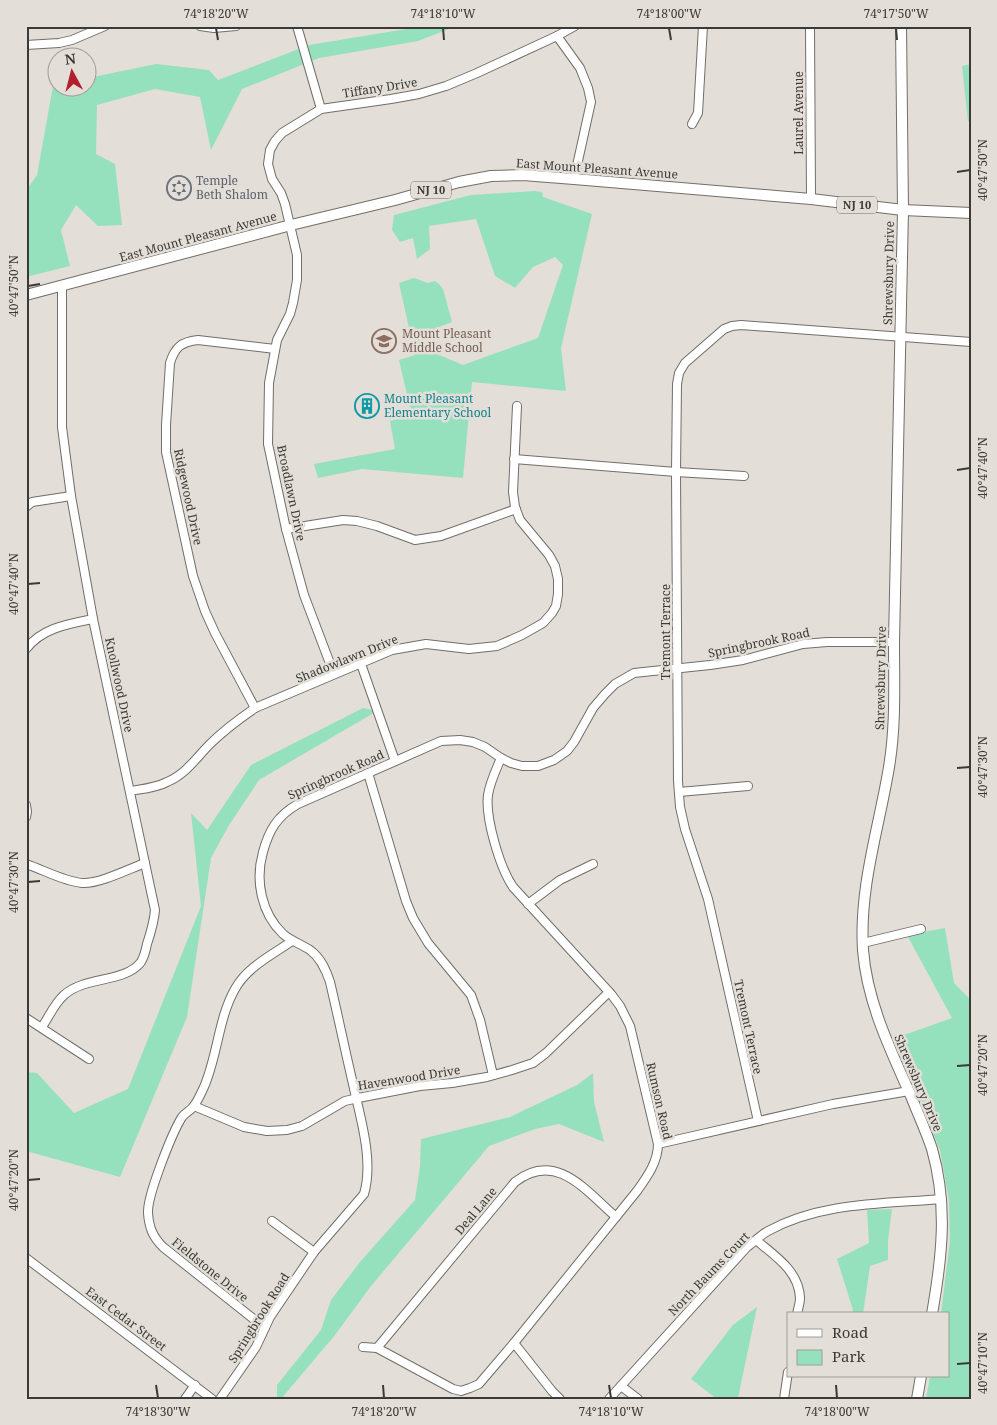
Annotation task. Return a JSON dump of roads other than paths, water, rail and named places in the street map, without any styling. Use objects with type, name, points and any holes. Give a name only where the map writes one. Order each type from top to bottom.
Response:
[{"type":"main road","name":"Shrewsbury Drive","points":[[901,26],[902,210],[894,642],[895,703],[884,798],[866,879],[863,907],[863,943],[869,986],[877,1018],[909,1091],[931,1147],[937,1170],[942,1200],[942,1225],[939,1272],[932,1312]]},
{"type":"main road","name":"East Mount Pleasant Avenue","points":[[26,295],[459,182],[491,176],[522,175],[574,179],[811,199],[902,210],[971,213]]},
{"type":"main road","points":[[917,1399],[921,1378]]},
{"type":"street","points":[[26,45],[59,43],[72,40],[105,26]]},
{"type":"street","points":[[200,26],[214,28],[236,26]]},
{"type":"street","points":[[297,26],[321,110]]},
{"type":"street","name":"Tiffany Drive","points":[[291,225],[281,193],[272,180],[268,164],[270,150],[282,133],[321,110],[419,94],[477,74],[575,26]]},
{"type":"street","points":[[692,124],[698,113],[703,26]]},
{"type":"street","name":"Laurel Avenue","points":[[810,26],[811,199]]},
{"type":"street","points":[[557,36],[580,68],[591,102],[574,179]]},
{"type":"street","name":"Broadlawn Drive","points":[[291,225],[297,255],[296,280],[290,314],[277,340],[269,383],[268,444],[286,529],[304,595],[334,674]]},
{"type":"street","name":"Knollwood Drive","points":[[42,1027],[64,995],[80,986],[124,974],[142,961],[154,922],[155,910],[93,619],[72,496],[62,428],[62,285]]},
{"type":"street","name":"Tremont Terrace","points":[[758,1121],[708,899],[685,829],[680,807],[676,472],[677,384],[679,373],[685,364],[724,329],[740,325],[971,342]]},
{"type":"street","name":"Ridgewood Drive","points":[[256,708],[215,633],[193,576],[166,452],[166,425],[170,363],[178,346],[198,340],[275,349]]},
{"type":"street","name":"Shadowlawn Drive","points":[[130,791],[167,783],[179,776],[223,732],[256,708],[392,650],[426,644],[469,649],[497,646],[543,623],[556,606],[558,579],[555,566],[520,520],[516,509],[513,492],[517,406]]},
{"type":"street","points":[[514,460],[744,476]]},
{"type":"street","points":[[26,507],[32,502],[72,496]]},
{"type":"street","points":[[286,529],[343,520],[357,521],[415,540],[441,536],[516,509]]},
{"type":"street","points":[[26,649],[49,630],[93,619]]},
{"type":"street","name":"Springbrook Road","points":[[220,1399],[256,1347],[270,1317],[314,1252],[364,1194],[368,1182],[365,1138],[326,970],[310,950],[292,941],[283,933],[273,921],[260,891],[261,860],[267,839],[280,817],[288,810],[368,773],[435,743],[454,739],[467,740],[479,744],[511,763],[527,766],[544,765],[563,754],[571,746],[593,708],[615,684],[634,673],[743,660],[803,644],[894,642]]},
{"type":"street","points":[[361,664],[395,761]]},
{"type":"street","name":"Rumson Road","points":[[377,1348],[453,1389],[461,1390],[479,1384],[638,1191],[649,1174],[658,1152],[658,1144],[630,1026],[620,1006],[528,904],[508,880],[503,869],[492,830],[488,796],[490,784],[501,758]]},
{"type":"street","points":[[368,773],[406,901],[413,918],[428,943],[471,994],[480,1020],[493,1075]]},
{"type":"street","points":[[679,792],[748,786]]},
{"type":"street","points":[[26,805],[28,812],[26,817]]},
{"type":"street","points":[[26,864],[81,883],[93,882],[145,863]]},
{"type":"street","points":[[528,904],[560,880],[593,864]]},
{"type":"street","points":[[863,943],[921,929]]},
{"type":"street","name":"Fieldstone Drive","points":[[265,1328],[163,1247],[155,1238],[149,1225],[148,1212],[150,1196],[173,1134],[183,1116],[194,1106],[204,1087],[212,1064],[225,1012],[235,989],[254,966],[292,941]]},
{"type":"street","name":"Havenwood Drive","points":[[194,1106],[244,1127],[267,1131],[287,1130],[302,1126],[345,1101],[356,1098],[493,1075],[533,1063],[546,1053],[609,992]]},
{"type":"street","points":[[26,1018],[89,1058]]},
{"type":"street","points":[[658,1144],[833,1104],[909,1091]]},
{"type":"street","name":"Deal Lane","points":[[377,1348],[515,1182],[524,1175],[533,1171],[544,1170],[556,1171],[568,1176],[616,1217]]},
{"type":"street","name":"North Baums Court","points":[[609,1399],[746,1247],[766,1232],[809,1214],[832,1209],[862,1205],[942,1200]]},
{"type":"street","points":[[272,1221],[314,1252]]},
{"type":"street","points":[[756,1240],[793,1274],[800,1298],[797,1312]]},
{"type":"street","name":"East Cedar Street","points":[[26,1258],[212,1399]]},
{"type":"street","points":[[514,1343],[560,1399]]},
{"type":"street","points":[[363,1347],[377,1348]]},
{"type":"street","points":[[784,1399],[787,1378]]},
{"type":"street","points":[[185,1399],[195,1385]]},
{"type":"street","points":[[621,1386],[638,1399]]},
{"type":"place","name":"Temple Beth Shalom","points":[[179,188]]},
{"type":"place","name":"Mount Pleasant Middle School","points":[[384,341]]},
{"type":"place","name":"Mount Pleasant Elementary School","points":[[367,406]]}]
